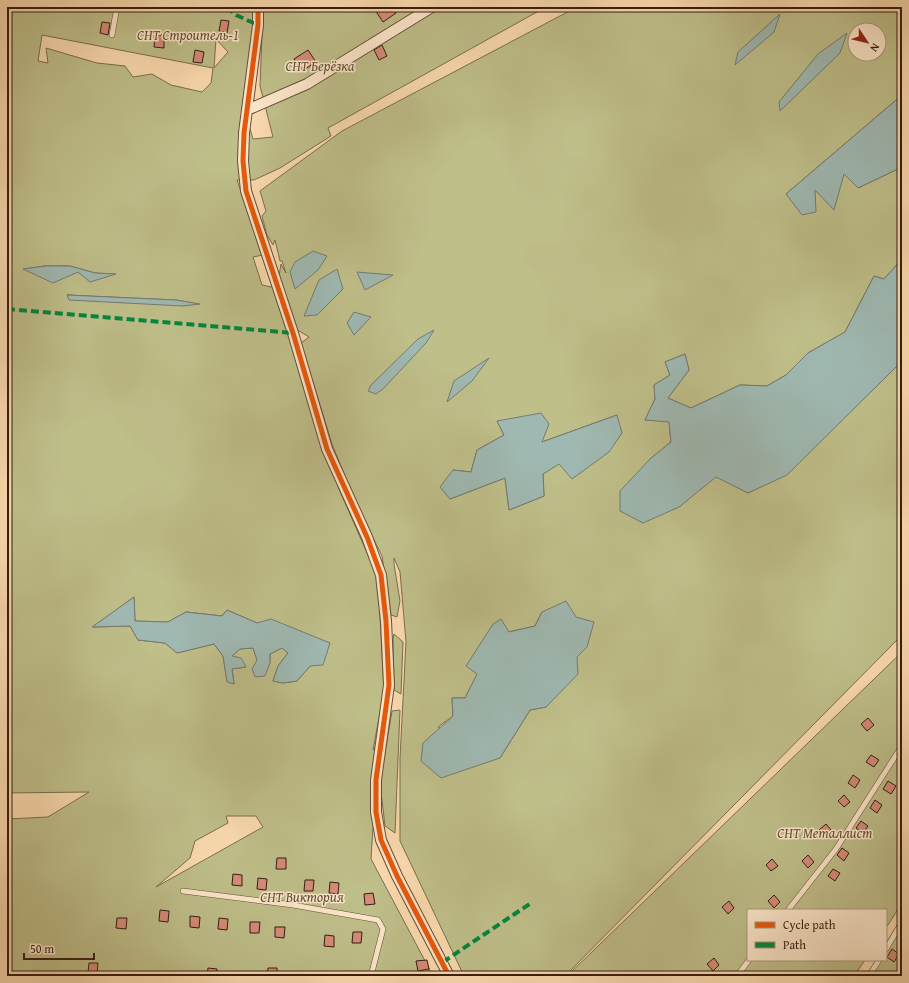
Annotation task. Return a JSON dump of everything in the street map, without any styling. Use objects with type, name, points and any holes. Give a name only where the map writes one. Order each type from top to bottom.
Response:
[{"type":"street","points":[[258,7],[258,25],[244,133],[243,161],[246,191],[293,332],[327,449],[367,537],[381,575],[386,621],[389,685],[376,780],[376,812],[381,840],[397,876],[449,976]]},
{"type":"street","points":[[247,110],[307,84],[432,7]]},
{"type":"lane","points":[[112,35],[116,7]]},
{"type":"lane","points":[[789,909],[836,848],[898,752],[902,749]]},
{"type":"lane","points":[[183,891],[293,905],[378,920],[383,929],[371,976]]},
{"type":"lane","points":[[887,947],[902,922]]},
{"type":"lane","points":[[736,976],[748,961]]},
{"type":"lane","points":[[869,976],[878,961]]},
{"type":"green space","points":[[7,7],[255,7],[244,108],[253,139],[273,137],[260,86],[263,7],[546,7],[328,128],[331,136],[280,168],[254,180],[237,180],[263,255],[253,257],[262,285],[276,288],[339,489],[378,578],[384,691],[373,750],[376,746],[376,827],[373,827],[371,859],[433,976],[7,976],[7,819],[48,817],[89,792],[7,793],[7,274],[12,274],[10,266],[7,265]],"holes":[[[42,35],[213,68],[211,83],[202,92],[171,85],[152,74],[133,77],[125,66],[97,63],[46,48],[48,63],[38,61]],[[216,39],[228,52],[214,68]],[[45,266],[70,266],[95,273],[114,274],[90,281],[78,272],[25,269]],[[67,295],[176,300],[198,304]],[[134,597],[135,621],[168,622],[186,612],[222,616],[227,610],[257,623],[330,643],[297,681],[283,683],[273,681],[278,666],[288,653],[282,648],[270,654],[270,663],[257,660],[253,648],[240,649],[232,656],[246,667],[232,669],[234,684],[227,681],[223,656],[214,644],[177,653],[165,643],[138,640],[130,626],[93,627]],[[226,816],[256,816],[263,827],[156,887],[190,858],[195,841],[228,823]]]},
{"type":"green space","points":[[577,7],[902,7],[902,95],[786,194],[815,189],[844,174],[858,188],[902,167],[902,259],[884,279],[874,276],[845,332],[808,353],[786,375],[767,386],[740,385],[691,408],[668,398],[689,370],[685,354],[665,362],[670,375],[654,385],[655,399],[645,420],[669,421],[671,442],[651,458],[679,507],[716,476],[748,493],[787,474],[902,361],[902,635],[565,976],[464,976],[400,841],[400,758],[406,642],[400,572],[394,558],[400,601],[397,617],[391,615],[382,556],[354,499],[332,444],[301,343],[309,337],[296,329],[279,276],[281,264],[286,273],[282,261],[280,261],[275,240],[273,245],[267,235],[262,216],[266,211],[260,191],[342,131]],"holes":[[[617,415],[559,463],[543,474],[544,496],[509,510],[505,478],[450,499],[453,470],[471,472],[477,450],[504,435],[497,421],[542,442]],[[542,612],[587,647],[577,657],[546,707],[530,710],[500,758],[438,727],[453,716],[452,698],[465,698],[478,673],[467,666],[508,632],[535,626]]]},
{"type":"green space","points":[[394,634],[403,642],[401,694],[394,690]]},
{"type":"green space","name":"СНТ Металлист","points":[[902,652],[902,903],[887,926],[887,909],[747,909],[747,961],[864,961],[854,976],[567,976]]},
{"type":"green space","points":[[400,710],[395,833],[385,826],[380,783],[392,711]]},
{"type":"green space","points":[[902,918],[902,976],[866,976],[875,961],[887,961],[887,941]]},
{"type":"water","points":[[780,14],[774,32],[735,65],[738,52]]},
{"type":"water","points":[[847,33],[840,53],[780,111],[779,102],[818,54]]},
{"type":"water","points":[[902,95],[902,167],[858,188],[844,174],[834,210],[815,190],[816,212],[802,215],[786,194]]},
{"type":"water","points":[[313,251],[327,256],[318,270],[295,289],[290,272],[295,262]]},
{"type":"water","points":[[902,259],[902,361],[787,475],[748,493],[716,477],[679,507],[643,523],[620,511],[620,491],[651,458],[671,442],[669,422],[645,420],[655,399],[654,385],[670,375],[665,362],[685,354],[689,370],[668,398],[691,408],[740,385],[767,386],[786,375],[808,353],[845,332],[874,276],[884,279]]},
{"type":"water","points":[[45,266],[70,266],[95,273],[116,274],[90,282],[78,272],[53,283],[23,269]]},
{"type":"water","points":[[337,269],[343,289],[317,315],[304,316],[319,280]]},
{"type":"water","points":[[357,272],[393,275],[365,290]]},
{"type":"water","points":[[67,295],[176,300],[200,304],[183,306],[69,300]]},
{"type":"water","points":[[354,312],[371,317],[354,335],[347,323]]},
{"type":"water","points":[[434,330],[426,343],[383,389],[376,394],[368,391],[371,385],[418,339]]},
{"type":"water","points":[[489,358],[472,381],[447,402],[454,381]]},
{"type":"water","points":[[541,413],[549,424],[542,442],[617,415],[622,433],[609,452],[572,479],[559,464],[543,474],[544,496],[509,510],[505,478],[450,499],[440,487],[453,470],[471,472],[477,450],[504,435],[497,421]]},
{"type":"water","points":[[134,597],[135,621],[168,622],[186,612],[222,616],[227,610],[257,623],[271,619],[330,643],[323,665],[310,666],[297,681],[283,683],[273,681],[278,666],[288,653],[282,648],[270,654],[270,663],[265,676],[255,677],[252,669],[257,660],[253,648],[240,649],[232,656],[241,658],[246,667],[232,669],[234,684],[227,682],[223,656],[214,644],[177,653],[165,643],[138,640],[130,626],[92,627]]},
{"type":"water","points":[[566,601],[576,617],[594,622],[587,647],[577,657],[578,674],[546,707],[530,710],[500,758],[441,778],[421,761],[423,743],[453,716],[452,698],[465,698],[477,674],[466,666],[493,624],[501,619],[509,632],[535,626],[542,612]]},
{"type":"building","points":[[380,7],[392,7],[396,13],[383,22],[375,10]]},
{"type":"building","points":[[221,20],[229,21],[227,33],[219,31]]},
{"type":"building","points":[[102,22],[110,23],[108,35],[100,33]]},
{"type":"building","points":[[155,35],[164,35],[164,48],[154,47]]},
{"type":"building","points":[[382,45],[387,56],[379,60],[374,50]]},
{"type":"building","points":[[195,50],[204,52],[202,63],[193,62]]},
{"type":"building","points":[[308,50],[316,62],[302,71],[294,59]]},
{"type":"building","points":[[868,718],[874,725],[867,731],[861,724]]},
{"type":"building","points":[[871,755],[879,760],[874,767],[866,762]]},
{"type":"building","points":[[853,775],[860,780],[855,788],[848,783]]},
{"type":"building","points":[[888,781],[896,786],[891,794],[883,789]]},
{"type":"building","points":[[844,795],[850,802],[844,807],[838,801]]},
{"type":"building","points":[[875,800],[882,805],[877,813],[870,808]]},
{"type":"building","points":[[861,821],[868,826],[863,833],[856,828]]},
{"type":"building","points":[[826,824],[832,831],[825,837],[819,830]]},
{"type":"building","points":[[842,848],[849,853],[844,861],[837,855]]},
{"type":"building","points":[[808,855],[814,862],[808,868],[802,861]]},
{"type":"building","points":[[277,858],[286,858],[286,869],[276,869]]},
{"type":"building","points":[[772,859],[778,866],[771,871],[766,865]]},
{"type":"building","points":[[833,869],[840,873],[835,881],[828,876]]},
{"type":"building","points":[[233,874],[242,875],[242,886],[232,885]]},
{"type":"building","points":[[258,878],[267,879],[266,890],[257,889]]},
{"type":"building","points":[[305,880],[314,880],[313,891],[304,891]]},
{"type":"building","points":[[330,882],[339,883],[338,894],[329,893]]},
{"type":"building","points":[[373,893],[375,904],[365,905],[364,894]]},
{"type":"building","points":[[774,895],[780,902],[774,908],[768,901]]},
{"type":"building","points":[[729,901],[734,908],[728,914],[722,907]]},
{"type":"building","points":[[160,910],[169,911],[168,922],[159,921]]},
{"type":"building","points":[[190,916],[200,917],[199,928],[190,927]]},
{"type":"building","points":[[117,918],[127,918],[126,929],[116,928]]},
{"type":"building","points":[[219,918],[228,919],[227,930],[218,929]]},
{"type":"building","points":[[250,922],[260,922],[259,933],[250,933]]},
{"type":"building","points":[[275,927],[285,927],[284,938],[275,937]]},
{"type":"building","points":[[353,932],[362,932],[361,943],[352,943]]},
{"type":"building","points":[[325,935],[334,936],[334,947],[324,946]]},
{"type":"building","points":[[892,949],[899,954],[894,962],[887,957]]},
{"type":"building","points":[[714,958],[719,965],[713,971],[707,964]]},
{"type":"building","points":[[427,960],[429,969],[418,971],[416,961]]},
{"type":"building","points":[[89,963],[98,963],[97,974],[88,973]]},
{"type":"building","points":[[208,968],[217,969],[217,976],[207,976]]},
{"type":"building","points":[[268,968],[277,968],[277,976],[267,976]]},
{"type":"marked path","points":[[227,7],[236,15],[258,25]]},
{"type":"marked path","points":[[7,309],[293,333]]},
{"type":"marked path","points":[[443,962],[531,903]]},
{"type":"cycle path","points":[[258,7],[258,25],[244,133],[243,161],[246,191],[293,333],[327,449],[367,537],[381,575],[386,621],[389,685],[376,780],[376,812],[381,840],[397,876],[449,976]]},
{"type":"park label","name":"СНТ Строитель-1","points":[[188,35]]},
{"type":"park label","name":"СНТ Берёзка","points":[[320,66]]},
{"type":"park label","name":"СНТ Виктория","points":[[302,897]]}]
